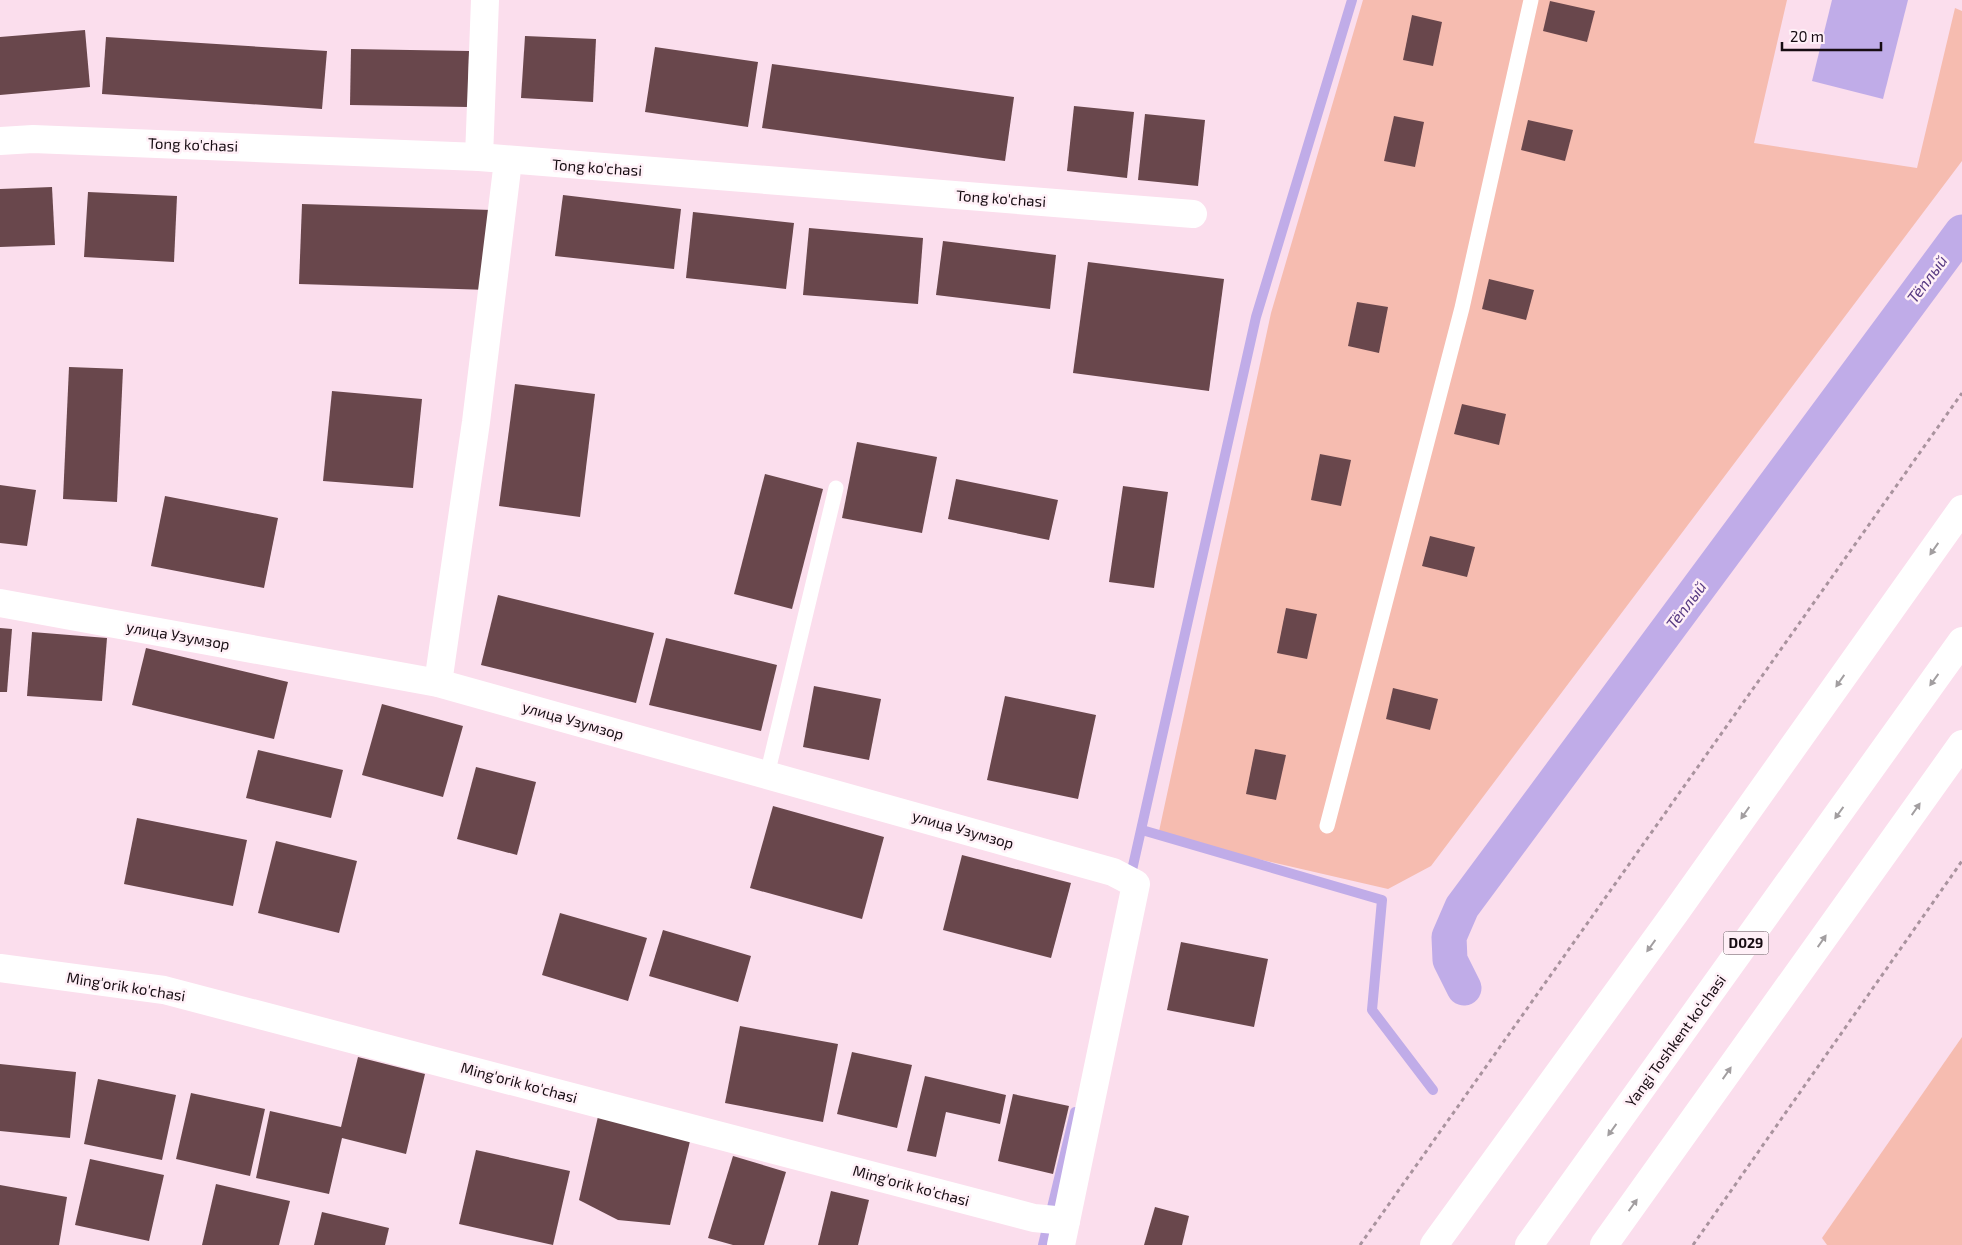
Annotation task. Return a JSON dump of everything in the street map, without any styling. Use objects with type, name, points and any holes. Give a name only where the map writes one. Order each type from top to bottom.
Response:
[{"type":"main road","points":[[479,157],[485,0]]},
{"type":"main road","name":"Tong ko'chasi","points":[[0,142],[33,139],[479,157],[508,161],[1193,214]]},
{"type":"main road","points":[[438,683],[476,422],[508,161]]},
{"type":"main road","points":[[1434,1245],[1962,509]]},
{"type":"main road","name":"улица Узумзор","points":[[0,603],[438,683],[1124,878],[1064,1233]]},
{"type":"main road","name":"Yangi Toshkent ko‘chasi","points":[[1529,1245],[1962,641]]},
{"type":"main road","points":[[1604,1245],[1962,744]]},
{"type":"main road","name":"Ming'orik ko'chasi","points":[[0,968],[164,990],[1034,1218],[1064,1233]]},
{"type":"lane","points":[[1327,826],[1462,308],[1531,0]]},
{"type":"lane","points":[[767,775],[836,488]]},
{"type":"path","points":[[1360,1245],[1962,394]]},
{"type":"path","points":[[1692,1245],[1962,861]]},
{"type":"shaded area","points":[[1363,0],[1787,0],[1754,143],[1917,168],[1955,8],[1962,11],[1962,161],[1431,866],[1388,889],[1158,836],[1271,313]]},
{"type":"shaded area","points":[[1832,0],[1908,0],[1883,99],[1812,81]]},
{"type":"shaded area","points":[[1962,1037],[1962,1245],[1827,1245],[1822,1238]]},
{"type":"building","points":[[1550,1],[1595,11],[1587,42],[1543,31]]},
{"type":"building","points":[[1412,15],[1442,22],[1433,66],[1403,60]]},
{"type":"building","points":[[85,30],[90,87],[0,95],[0,37]]},
{"type":"building","points":[[525,36],[596,39],[593,102],[521,98]]},
{"type":"building","points":[[106,37],[327,51],[322,109],[102,94]]},
{"type":"building","points":[[655,47],[758,62],[748,127],[645,112]]},
{"type":"building","points":[[351,49],[469,51],[468,107],[350,105]]},
{"type":"building","points":[[772,64],[1014,97],[1005,161],[762,128]]},
{"type":"building","points":[[1074,106],[1134,112],[1127,178],[1067,171]]},
{"type":"building","points":[[1145,114],[1205,120],[1198,186],[1138,180]]},
{"type":"building","points":[[1394,116],[1424,122],[1415,167],[1384,161]]},
{"type":"building","points":[[1528,120],[1573,130],[1565,161],[1521,150]]},
{"type":"building","points":[[52,187],[55,245],[0,247],[0,189]]},
{"type":"building","points":[[88,192],[177,196],[174,262],[84,257]]},
{"type":"building","points":[[563,195],[681,209],[674,269],[555,256]]},
{"type":"building","points":[[302,204],[492,210],[489,290],[299,284]]},
{"type":"building","points":[[693,212],[794,223],[786,289],[686,278]]},
{"type":"building","points":[[809,228],[923,238],[918,304],[803,295]]},
{"type":"building","points":[[943,241],[1056,255],[1050,309],[936,295]]},
{"type":"building","points":[[1088,262],[1224,279],[1209,391],[1073,373]]},
{"type":"building","points":[[1489,279],[1534,290],[1526,320],[1482,309]]},
{"type":"building","points":[[1357,302],[1388,307],[1379,353],[1348,346]]},
{"type":"building","points":[[69,367],[123,369],[117,502],[63,499]]},
{"type":"building","points":[[515,384],[595,394],[580,517],[499,506]]},
{"type":"building","points":[[332,391],[422,399],[413,488],[323,481]]},
{"type":"building","points":[[1462,404],[1506,414],[1499,445],[1454,434]]},
{"type":"building","points":[[857,442],[937,457],[922,533],[842,518]]},
{"type":"building","points":[[1320,454],[1351,460],[1341,506],[1311,500]]},
{"type":"building","points":[[765,474],[823,489],[792,609],[734,594]]},
{"type":"building","points":[[956,479],[1058,500],[1049,540],[948,519]]},
{"type":"building","points":[[0,485],[36,490],[27,546],[0,543]]},
{"type":"building","points":[[1123,486],[1168,492],[1154,588],[1109,582]]},
{"type":"building","points":[[165,496],[278,518],[264,588],[151,566]]},
{"type":"building","points":[[1430,536],[1475,547],[1467,577],[1422,566]]},
{"type":"building","points":[[498,595],[654,633],[636,703],[481,665]]},
{"type":"building","points":[[1286,608],[1317,614],[1307,659],[1277,653]]},
{"type":"building","points":[[0,628],[12,629],[7,692],[0,692]]},
{"type":"building","points":[[32,632],[107,638],[102,701],[27,696]]},
{"type":"building","points":[[666,638],[777,665],[761,731],[649,705]]},
{"type":"building","points":[[146,648],[288,682],[274,739],[132,705]]},
{"type":"building","points":[[814,686],[881,699],[869,760],[803,747]]},
{"type":"building","points":[[1393,688],[1438,699],[1430,730],[1386,719]]},
{"type":"building","points":[[1005,696],[1096,715],[1078,799],[987,780]]},
{"type":"building","points":[[382,704],[463,726],[443,797],[362,775]]},
{"type":"building","points":[[1255,749],[1286,755],[1276,800],[1246,794]]},
{"type":"building","points":[[258,750],[343,770],[331,818],[246,798]]},
{"type":"building","points":[[476,767],[536,782],[517,855],[457,839]]},
{"type":"building","points":[[773,806],[884,837],[862,919],[750,888]]},
{"type":"building","points":[[137,818],[247,840],[233,906],[124,884]]},
{"type":"building","points":[[276,841],[357,861],[339,933],[258,913]]},
{"type":"building","points":[[962,855],[1071,883],[1051,958],[943,930]]},
{"type":"building","points":[[560,913],[647,938],[628,1001],[542,975]]},
{"type":"building","points":[[663,930],[751,956],[738,1002],[649,976]]},
{"type":"building","points":[[1181,942],[1268,959],[1254,1027],[1167,1010]]},
{"type":"building","points":[[740,1026],[838,1044],[823,1122],[725,1103]]},
{"type":"building","points":[[852,1052],[912,1065],[897,1128],[837,1114]]},
{"type":"building","points":[[358,1057],[425,1074],[406,1154],[342,1138],[329,1194],[256,1178],[270,1111],[341,1127]]},
{"type":"building","points":[[0,1064],[76,1072],[70,1138],[0,1131]]},
{"type":"building","points":[[925,1076],[1006,1095],[1000,1124],[946,1112],[936,1157],[907,1151]]},
{"type":"building","points":[[98,1079],[176,1095],[162,1160],[84,1144]]},
{"type":"building","points":[[191,1093],[265,1109],[250,1176],[176,1159]]},
{"type":"building","points":[[1013,1094],[1069,1106],[1053,1174],[998,1161]]},
{"type":"building","points":[[599,1112],[691,1137],[670,1225],[618,1220],[579,1200]]},
{"type":"building","points":[[476,1150],[570,1171],[553,1245],[459,1224]]},
{"type":"building","points":[[733,1156],[786,1172],[764,1245],[733,1245],[708,1238]]},
{"type":"building","points":[[90,1159],[164,1175],[149,1241],[75,1225]]},
{"type":"building","points":[[216,1184],[290,1201],[279,1245],[202,1245]]},
{"type":"building","points":[[0,1185],[67,1197],[59,1245],[0,1245]]},
{"type":"building","points":[[831,1191],[869,1200],[858,1245],[818,1245]]},
{"type":"building","points":[[1155,1207],[1189,1216],[1182,1245],[1144,1245]]},
{"type":"building","points":[[322,1212],[389,1228],[385,1245],[314,1245]]},
{"type":"waterway","points":[[1130,879],[1256,317],[1352,0]]},
{"type":"waterway","name":"Тёплый","points":[[1464,988],[1450,960],[1449,937],[1462,907],[1962,232]]},
{"type":"waterway","points":[[1142,830],[1382,900],[1372,1010],[1433,1090]]},
{"type":"waterway","points":[[1043,1245],[1075,1112]]}]
